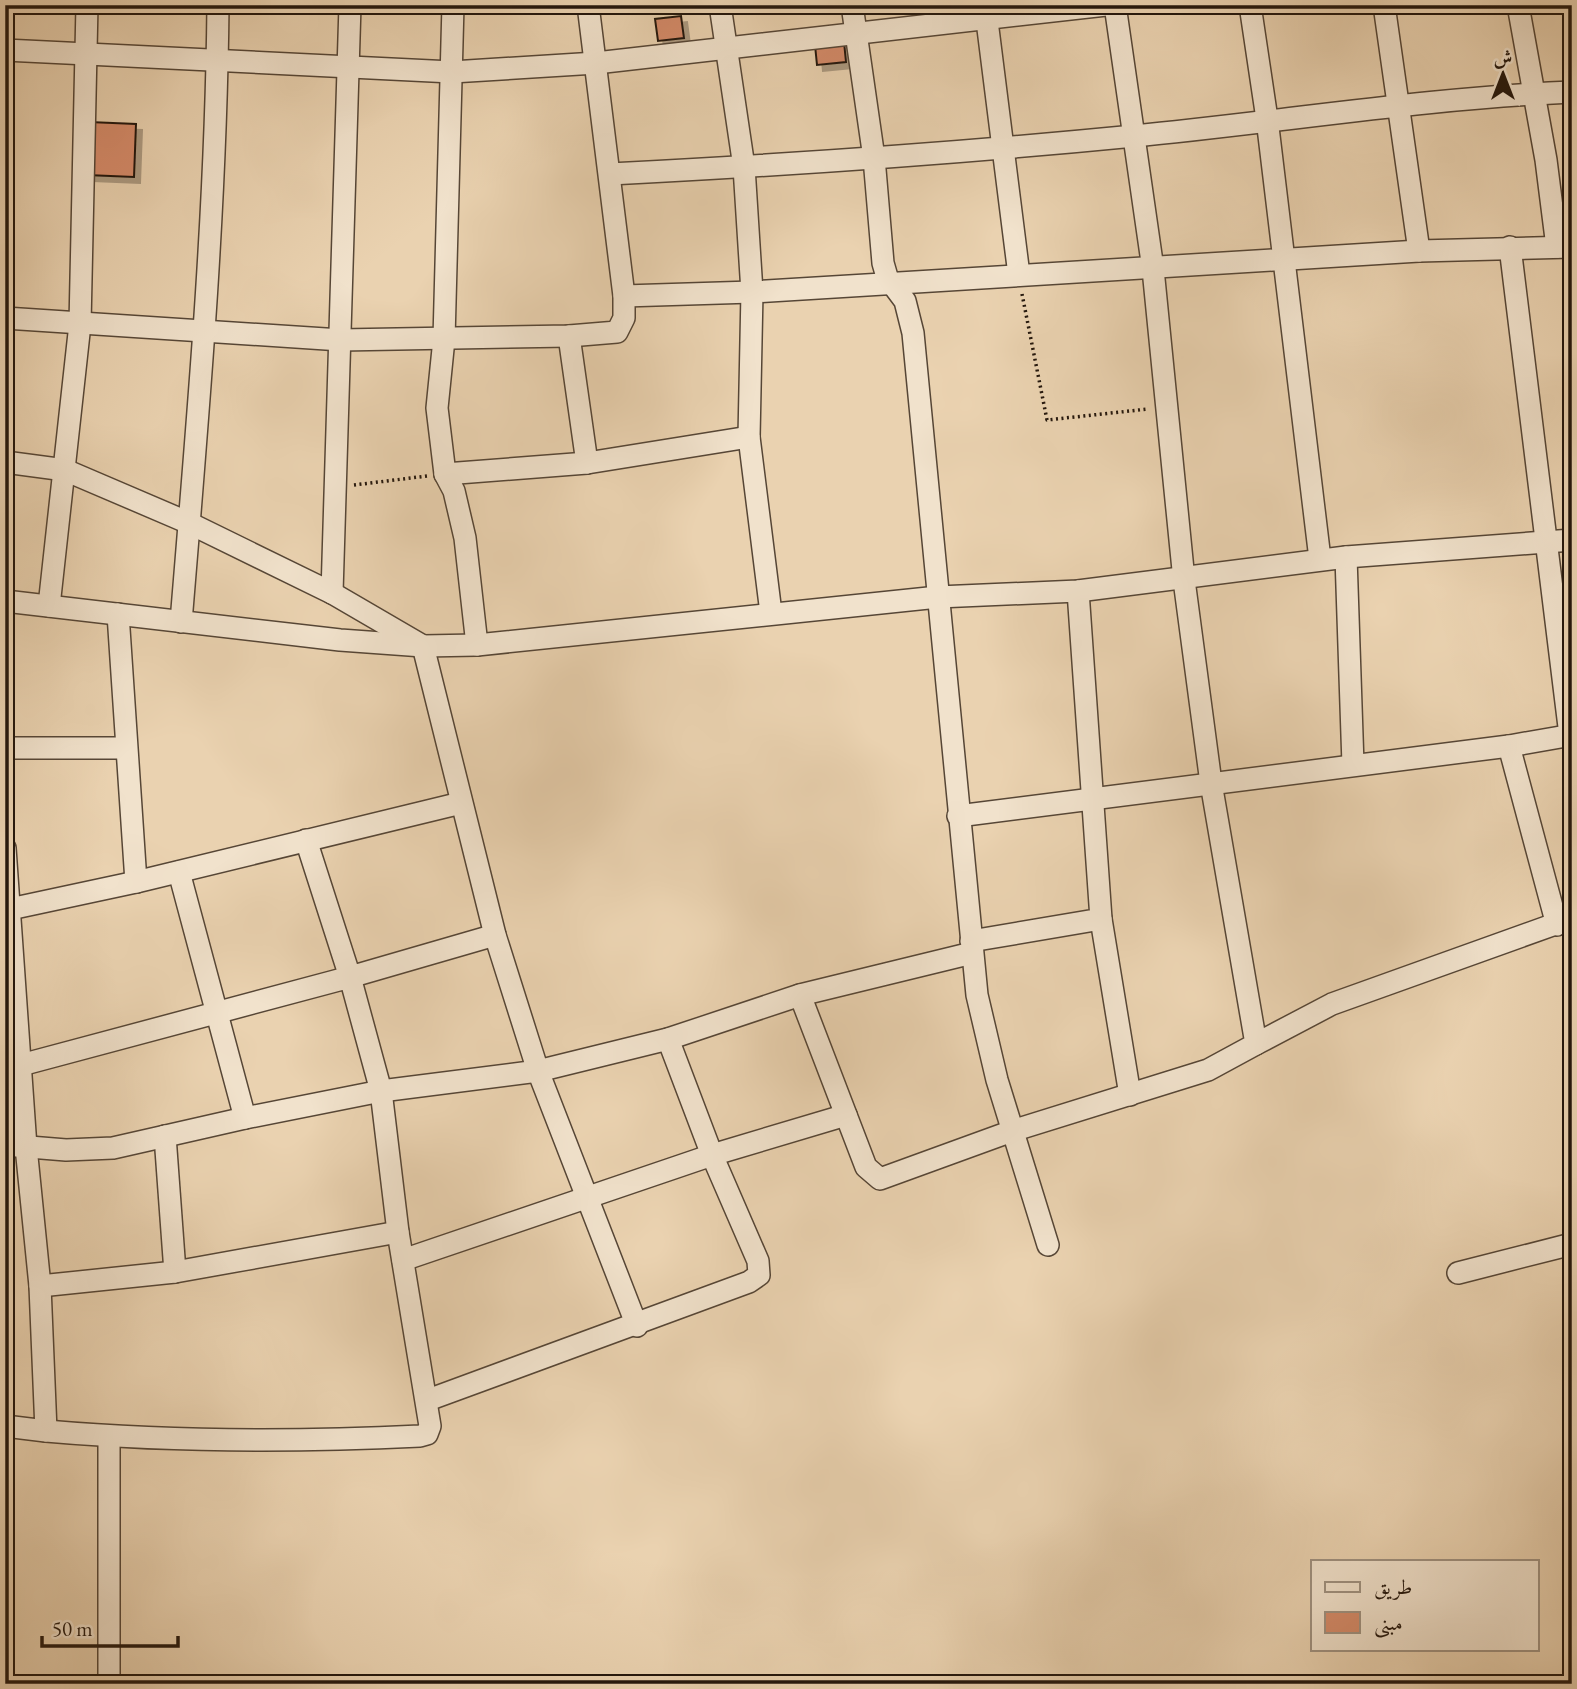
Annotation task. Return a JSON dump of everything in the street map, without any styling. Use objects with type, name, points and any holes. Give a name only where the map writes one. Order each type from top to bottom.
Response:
[{"type":"street","points":[[49,606],[80,324],[87,5]]},
{"type":"street","points":[[181,622],[206,332],[218,5]]},
{"type":"street","points":[[332,593],[350,5]]},
{"type":"street","points":[[453,5],[444,339],[437,408],[445,474],[460,510],[477,645]]},
{"type":"street","points":[[5,318],[341,340],[569,336],[617,332],[624,317],[624,296],[588,5]]},
{"type":"street","points":[[720,5],[744,167],[752,292],[749,438],[771,612]]},
{"type":"street","points":[[852,5],[874,158],[883,264],[905,301],[913,333],[971,947],[987,1040],[1048,1245]]},
{"type":"street","points":[[5,50],[348,69],[452,72],[596,63],[856,33],[986,11],[1105,5]]},
{"type":"street","points":[[1115,5],[1153,269],[1164,407],[1211,783],[1256,1044]]},
{"type":"street","points":[[1250,5],[1267,119],[1320,559]]},
{"type":"street","points":[[1384,5],[1419,251]]},
{"type":"street","points":[[624,296],[752,292],[1153,269],[1282,258],[1510,247],[1564,247],[1518,5]]},
{"type":"street","points":[[986,11],[1019,275]]},
{"type":"street","points":[[610,174],[874,158],[1135,136],[1398,105],[1572,92]]},
{"type":"street","points":[[958,816],[1510,746],[1571,735],[1510,247]]},
{"type":"street","points":[[569,336],[587,463]]},
{"type":"street","points":[[445,474],[587,463],[749,438]]},
{"type":"street","points":[[5,462],[65,470],[189,523],[332,593],[423,646],[495,935],[538,1071],[637,1326]]},
{"type":"street","points":[[5,601],[340,640],[423,646],[477,645],[771,612],[938,597],[1078,592],[1184,580],[1320,559],[1572,540]]},
{"type":"street","points":[[1346,557],[1353,765]]},
{"type":"street","points":[[1078,592],[1101,919],[1130,1095]]},
{"type":"street","points":[[118,614],[136,882]]},
{"type":"street","points":[[800,995],[866,1167],[880,1179],[1012,1130],[1208,1070],[1332,1004],[1564,921],[1510,746]]},
{"type":"street","points":[[5,748],[126,748]]},
{"type":"street","points":[[10,909],[179,872],[461,803]]},
{"type":"street","points":[[5,1426],[109,1437],[313,1442],[420,1436],[430,1430],[428,1400],[398,1232],[381,1091],[350,976],[306,840]]},
{"type":"street","points":[[5,848],[10,909],[11,1011],[21,1065],[16,1146],[40,1286],[46,1431]]},
{"type":"street","points":[[179,872],[245,1118]]},
{"type":"street","points":[[16,1146],[93,1150],[381,1091],[538,1071],[668,1039],[800,995],[971,947],[1101,919]]},
{"type":"street","points":[[21,1065],[495,935]]},
{"type":"street","points":[[428,1400],[637,1326],[749,1282],[759,1275],[758,1261],[712,1155],[668,1039]]},
{"type":"street","points":[[403,1260],[712,1155],[846,1115]]},
{"type":"street","points":[[165,1136],[175,1272]]},
{"type":"street","points":[[40,1286],[175,1272],[398,1232]]},
{"type":"street","points":[[1458,1273],[1572,1244]]},
{"type":"street","points":[[108,1684],[109,1437]]},
{"type":"path","points":[[1019,275],[1047,420],[1164,407]]},
{"type":"path","points":[[335,487],[445,474]]},
{"type":"building","points":[[681,16],[684,38],[658,41],[655,19]]},
{"type":"building","points":[[844,42],[846,62],[817,65],[815,45]]},
{"type":"building","points":[[89,122],[136,124],[134,177],[87,175]]}]
